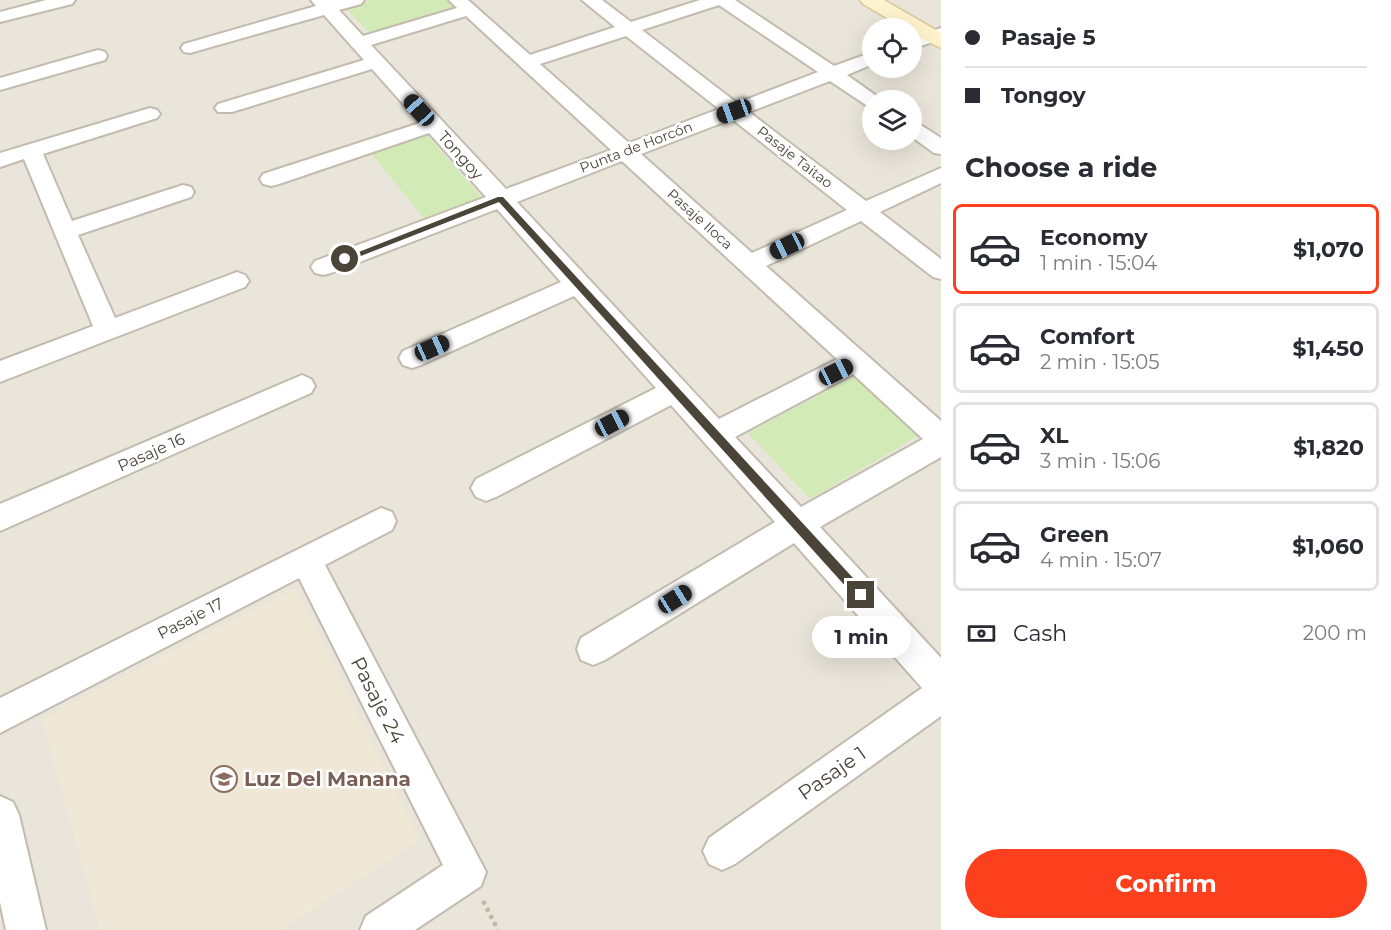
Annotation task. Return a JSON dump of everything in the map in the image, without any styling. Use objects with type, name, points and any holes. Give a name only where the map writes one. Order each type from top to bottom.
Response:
[{"type":"street","points":[[0,17],[66,0]]},
{"type":"street","points":[[190,48],[323,4],[355,0]]},
{"type":"street","name":"Pasaje Taitao","points":[[591,0],[941,271]]},
{"type":"street","points":[[526,62],[717,0]]},
{"type":"street","points":[[723,0],[862,94]]},
{"type":"street","points":[[870,0],[931,39]]},
{"type":"street","name":"Tongoy","points":[[323,4],[941,683]]},
{"type":"street","points":[[359,43],[464,5]]},
{"type":"street","name":"Pasaje Iloca","points":[[464,5],[941,440]]},
{"type":"street","points":[[0,84],[98,56]]},
{"type":"street","points":[[225,108],[376,62]]},
{"type":"street","name":"Punta de Horcón","points":[[323,267],[862,62]]},
{"type":"street","points":[[0,160],[150,114]]},
{"type":"street","points":[[271,179],[434,125]]},
{"type":"street","points":[[922,135],[941,148]]},
{"type":"street","points":[[31,151],[108,331]]},
{"type":"street","points":[[749,264],[941,175]]},
{"type":"street","points":[[65,231],[183,192]]},
{"type":"street","points":[[0,372],[237,281]]},
{"type":"street","points":[[412,358],[578,284]]},
{"type":"street","points":[[715,434],[856,362]]},
{"type":"street","name":"Pasaje 16","points":[[0,518],[302,386]]},
{"type":"street","points":[[486,488],[675,390]]},
{"type":"street","points":[[593,649],[941,440]]},
{"type":"street","name":"Pasaje 17","points":[[0,716],[381,521]]},
{"type":"street","name":"Pasaje 24","points":[[306,560],[467,872],[380,930]]},
{"type":"street","name":"Pasaje 1","points":[[722,850],[941,695]]},
{"type":"street","points":[[0,817],[26,930]]},
{"type":"shaded area","points":[[0,0],[941,0],[941,930],[0,930]]},
{"type":"shaded area","name":"Luz Del Manana","points":[[295,588],[420,840],[281,930],[100,930],[42,719]]},
{"type":"green space","points":[[373,0],[449,0],[457,7],[370,33],[345,8]]},
{"type":"green space","points":[[426,134],[483,199],[426,221],[371,153]]},
{"type":"green space","points":[[860,373],[925,432],[810,499],[748,433]]},
{"type":"place","name":"Luz Del Manana","points":[[224,779]]},
{"type":"route","points":[[345,259],[500,198],[861,595]]}]
